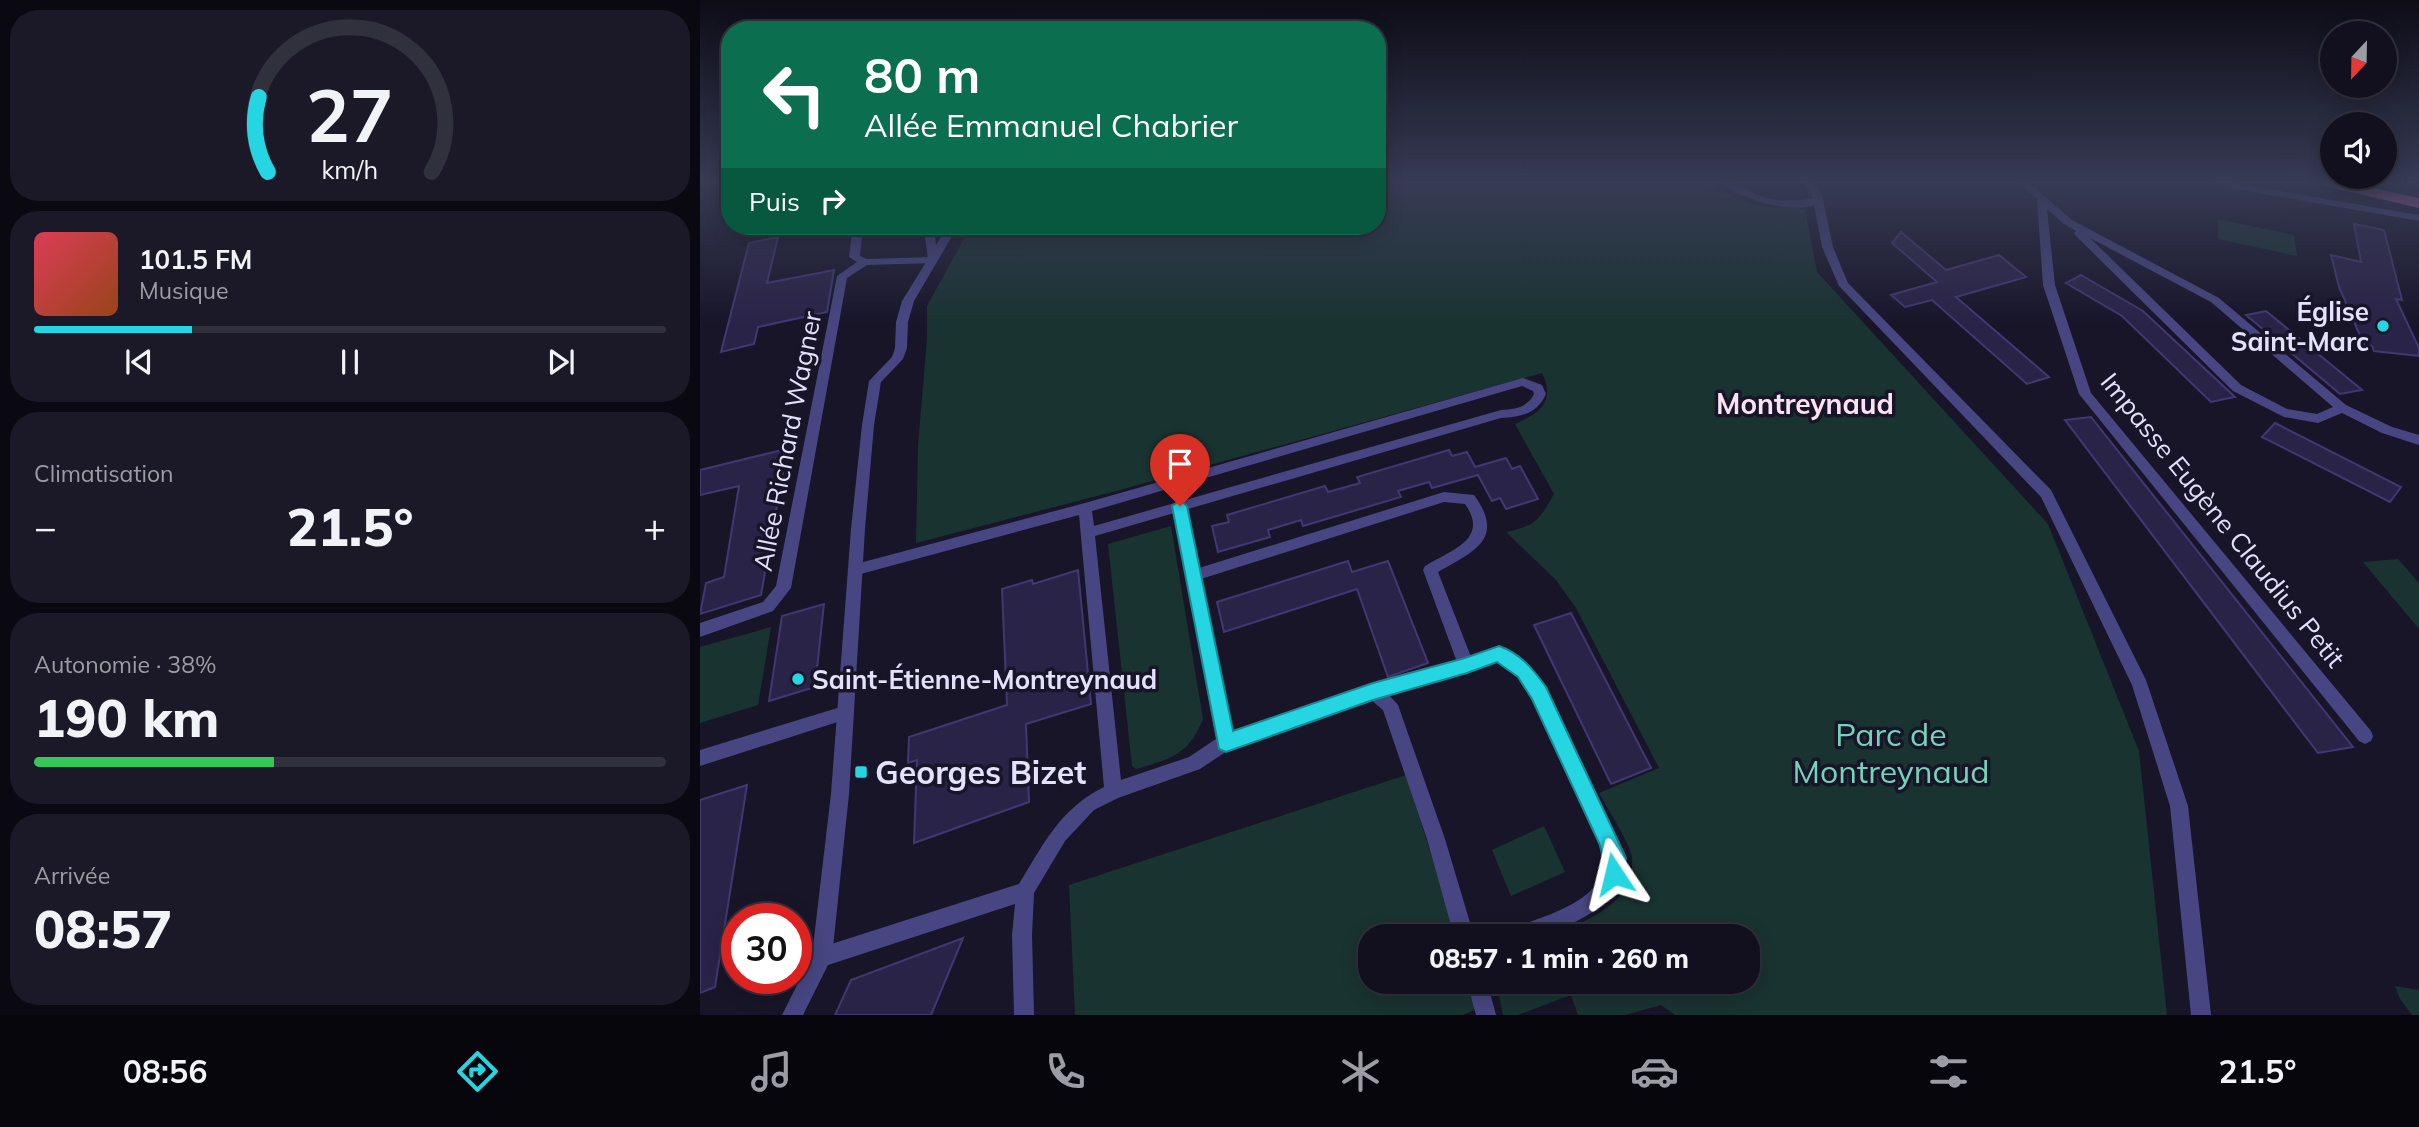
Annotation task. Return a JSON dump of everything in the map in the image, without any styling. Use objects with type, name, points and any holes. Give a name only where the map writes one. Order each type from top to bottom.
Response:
[{"type":"street","points":[[1824,229],[1826,242],[1843,284],[2046,494],[2140,685],[2179,806],[2201,1015]]},
{"type":"street","name":"Impasse Eugène Claudius Petit","points":[[2044,229],[2049,285],[2085,394],[2365,736]]},
{"type":"street","points":[[2075,229],[2237,388],[2284,413],[2318,419],[2342,408]]},
{"type":"street","points":[[2082,229],[2216,300],[2342,408],[2387,430],[2419,440]]},
{"type":"street","points":[[857,235],[854,257],[865,262],[933,260]]},
{"type":"street","points":[[931,235],[933,260]]},
{"type":"street","points":[[792,1015],[822,957],[840,794],[864,464],[875,381],[897,359],[908,301],[948,235]]},
{"type":"street","name":"Allée Richard Wagner","points":[[700,630],[768,607],[783,588],[842,276],[865,262]]},
{"type":"street","points":[[857,569],[1085,508],[1523,382],[1538,388],[1540,394],[1538,402],[1525,411],[1501,414],[1087,533]]},
{"type":"street","points":[[1192,576],[1444,498],[1469,499],[1479,510],[1483,522],[1482,533],[1474,542],[1430,570],[1467,666]]},
{"type":"street","points":[[1180,506],[1226,743]]},
{"type":"street","points":[[1085,508],[1113,791]]},
{"type":"street","points":[[1024,1015],[1022,935],[1025,891],[1069,821],[1088,804],[1113,791],[1194,762],[1226,743],[1373,692],[1467,666],[1499,653],[1524,671],[1539,693],[1615,858],[1614,874],[1609,888],[1600,897],[1545,924]]},
{"type":"street","points":[[1373,692],[1390,705],[1436,839],[1461,924]]},
{"type":"street","points":[[700,758],[844,713]]},
{"type":"street","points":[[822,957],[1025,891]]},
{"type":"street","points":[[1480,994],[1486,1015]]},
{"type":"green space","name":"Parc de Montreynaud","points":[[1386,229],[1809,229],[1817,272],[2048,524],[2139,751],[2167,1015],[1675,1015],[1661,1005],[1625,1015],[1578,1015],[1571,995],[1518,1015],[1503,1015],[1499,994],[1760,994],[1760,924],[1579,924],[1606,909],[1617,899],[1626,887],[1631,873],[1631,851],[1599,793],[1659,768],[1576,608],[1556,580],[1506,532],[1531,524],[1545,510],[1554,494],[1515,424],[1538,411],[1543,405],[1547,392],[1542,373],[1120,490],[916,543],[918,445],[927,339],[927,306],[966,235],[1386,235]]},
{"type":"green space","points":[[2218,229],[2267,229],[2294,235],[2297,256],[2218,239]]},
{"type":"green space","points":[[1171,526],[1203,719],[1191,741],[1177,754],[1136,769],[1132,766],[1108,544]]},
{"type":"green space","points":[[2398,559],[2419,583],[2419,629],[2363,562]]},
{"type":"green space","points":[[771,627],[758,705],[700,723],[700,647]]},
{"type":"green space","points":[[1406,775],[1453,924],[1358,924],[1358,994],[1475,994],[1479,1008],[1463,1015],[1075,1015],[1069,885]]},
{"type":"green space","points":[[1544,826],[1565,872],[1511,896],[1492,850]]},
{"type":"green space","points":[[2395,986],[2419,990],[2419,1015],[2412,1015],[2400,999]]},
{"type":"building","points":[[2355,229],[2384,230],[2402,300],[2396,299],[2419,348],[2419,356],[2374,351],[2372,346],[2364,345],[2339,287],[2331,255],[2361,262]]},
{"type":"building","points":[[1901,232],[1946,270],[1999,255],[2026,277],[1956,297],[2049,377],[2027,384],[1932,300],[1905,307],[1891,295],[1937,282],[1892,243]]},
{"type":"building","points":[[778,237],[767,283],[834,270],[827,312],[758,327],[754,344],[721,352],[749,243]]},
{"type":"building","points":[[2081,275],[2143,311],[2235,397],[2211,402],[2122,316],[2066,283]]},
{"type":"building","points":[[2266,311],[2362,390],[2340,394],[2246,315]]},
{"type":"building","points":[[2091,417],[2353,747],[2318,753],[2065,420]]},
{"type":"building","points":[[2275,423],[2401,487],[2390,502],[2262,437]]},
{"type":"building","points":[[782,450],[778,473],[783,472],[761,595],[700,614],[706,583],[724,577],[739,486],[700,495],[700,470]]},
{"type":"building","points":[[1449,450],[1452,456],[1467,452],[1475,467],[1506,458],[1512,469],[1520,466],[1538,499],[1506,509],[1500,498],[1492,501],[1478,475],[1432,488],[1429,482],[1398,491],[1401,497],[1303,526],[1301,520],[1268,530],[1270,537],[1218,552],[1212,526],[1229,522],[1227,515],[1325,486],[1328,492],[1360,483],[1357,477]]},
{"type":"building","points":[[1348,561],[1352,572],[1388,561],[1428,663],[1388,677],[1357,589],[1224,632],[1217,602]]},
{"type":"building","points":[[1078,570],[1091,704],[1026,724],[1029,802],[914,843],[917,760],[908,763],[909,737],[1007,705],[1002,589],[1032,580],[1033,584]]},
{"type":"building","points":[[824,604],[815,687],[769,701],[782,616]]},
{"type":"building","points":[[1571,613],[1651,768],[1611,784],[1534,625]]},
{"type":"building","points":[[747,785],[728,903],[721,903],[721,949],[715,987],[700,993],[700,800]]},
{"type":"building","points":[[963,938],[931,1015],[835,1015],[851,980]]},
{"type":"place","name":"Église Saint-Marc","points":[[2383,326]]},
{"type":"place","name":"Saint-Étienne-Montreynaud","points":[[798,679]]},
{"type":"place","name":"Georges Bizet","points":[[861,772]]},
{"type":"district","name":"Montreynaud","points":[[1805,403]]},
{"type":"route","points":[[1180,506],[1226,743],[1373,692],[1467,666],[1499,653],[1524,671],[1539,693],[1607,838],[1615,858],[1614,874]]}]
